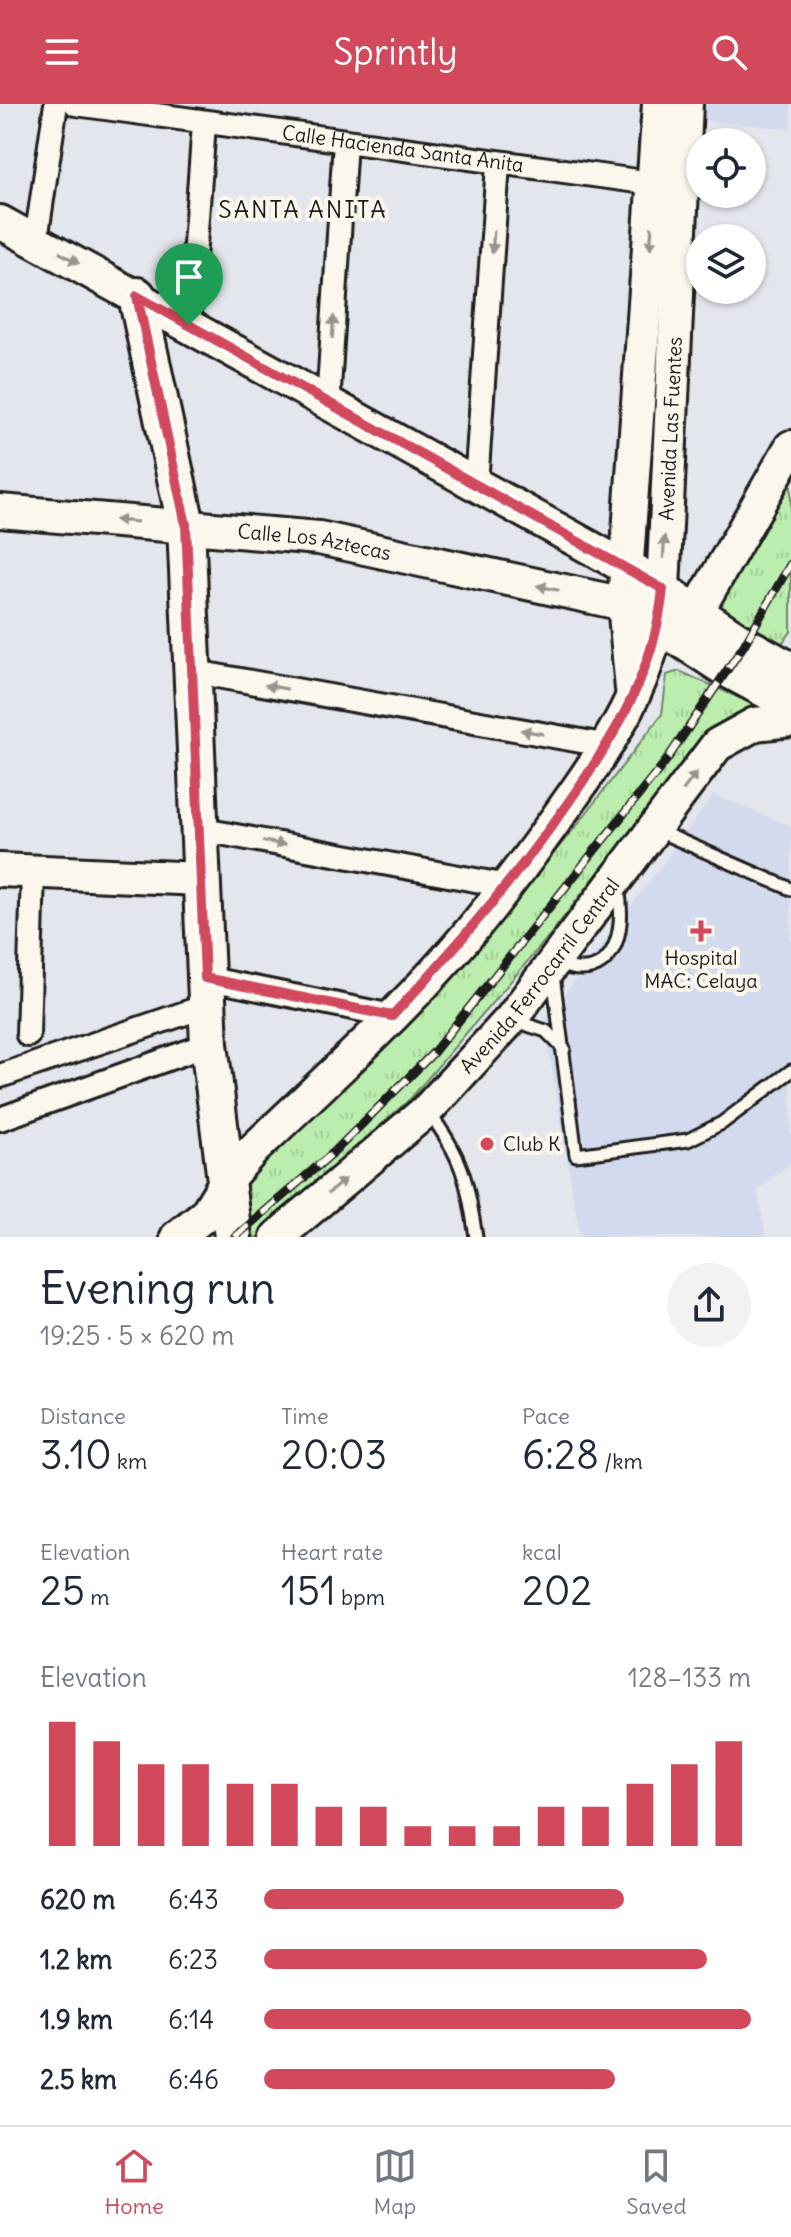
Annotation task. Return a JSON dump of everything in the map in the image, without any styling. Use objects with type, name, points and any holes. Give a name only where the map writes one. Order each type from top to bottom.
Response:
[{"type":"main road","name":"Avenida Las Fuentes","points":[[228,1178],[452,953],[508,886],[609,746],[634,701],[659,625],[663,589],[668,186],[659,104]]},
{"type":"main road","name":"Avenida Las Fuentes","points":[[634,701],[624,604],[668,186],[686,104]]},
{"type":"main road","points":[[0,222],[629,569],[791,671]]},
{"type":"main road","points":[[137,296],[186,525],[195,672],[198,829],[209,1044],[233,1237]]},
{"type":"main road","points":[[696,613],[791,447]]},
{"type":"main road","name":"Calle Los Aztecas","points":[[0,511],[319,538],[624,604],[726,670],[791,705]]},
{"type":"main road","name":"Avenida Ferrocarril Central","points":[[277,1237],[427,1110],[511,1019],[717,745],[755,724],[791,720]]},
{"type":"main road","points":[[0,870],[200,879]]},
{"type":"main road","points":[[177,1237],[206,1214],[228,1178]]},
{"type":"street","points":[[36,240],[56,104]]},
{"type":"street","name":"Calle Hacienda Santa Anita","points":[[76,104],[668,186]]},
{"type":"street","points":[[189,325],[204,124]]},
{"type":"street","points":[[328,404],[345,142]]},
{"type":"street","points":[[476,485],[498,164]]},
{"type":"street","points":[[195,672],[609,746]]},
{"type":"street","points":[[198,829],[508,886]]},
{"type":"street","points":[[28,1035],[33,872]]},
{"type":"street","points":[[0,1076],[206,992],[392,1016]]},
{"type":"street","points":[[0,1119],[209,1044]]},
{"type":"lane","points":[[654,829],[791,889]]},
{"type":"lane","points":[[551,962],[576,1155],[688,1140],[722,1123],[791,1071]]},
{"type":"lane","points":[[511,1019],[546,1031],[564,1049]]},
{"type":"lane","points":[[427,1110],[453,1145],[466,1174],[476,1237]]},
{"type":"shaded area","points":[[700,104],[791,104],[791,129],[698,120]]},
{"type":"shaded area","name":"Hospital MAC: Celaya","points":[[714,795],[791,826],[791,1162],[758,1190],[766,1237],[580,1237],[544,1022]]},
{"type":"green space","points":[[791,475],[791,632],[779,647],[763,646],[712,601]]},
{"type":"green space","points":[[679,671],[764,709],[738,713],[710,728],[549,936],[411,1098],[258,1237],[244,1237],[248,1173],[455,972],[578,824],[662,714],[667,675]]},
{"type":"railway","points":[[235,1237],[334,1152],[433,1053],[666,761],[744,645],[791,563]]},
{"type":"place","name":"Hospital MAC: Celaya","points":[[701,931]]},
{"type":"place","name":"Club K","points":[[487,1144]]},
{"type":"district","name":"SANTA ANITA","points":[[303,210]]},
{"type":"route","points":[[137,296],[189,325],[663,589],[659,625],[634,701],[609,746],[508,886],[452,953],[392,1016],[205,978],[195,672],[186,525],[137,296]]}]
